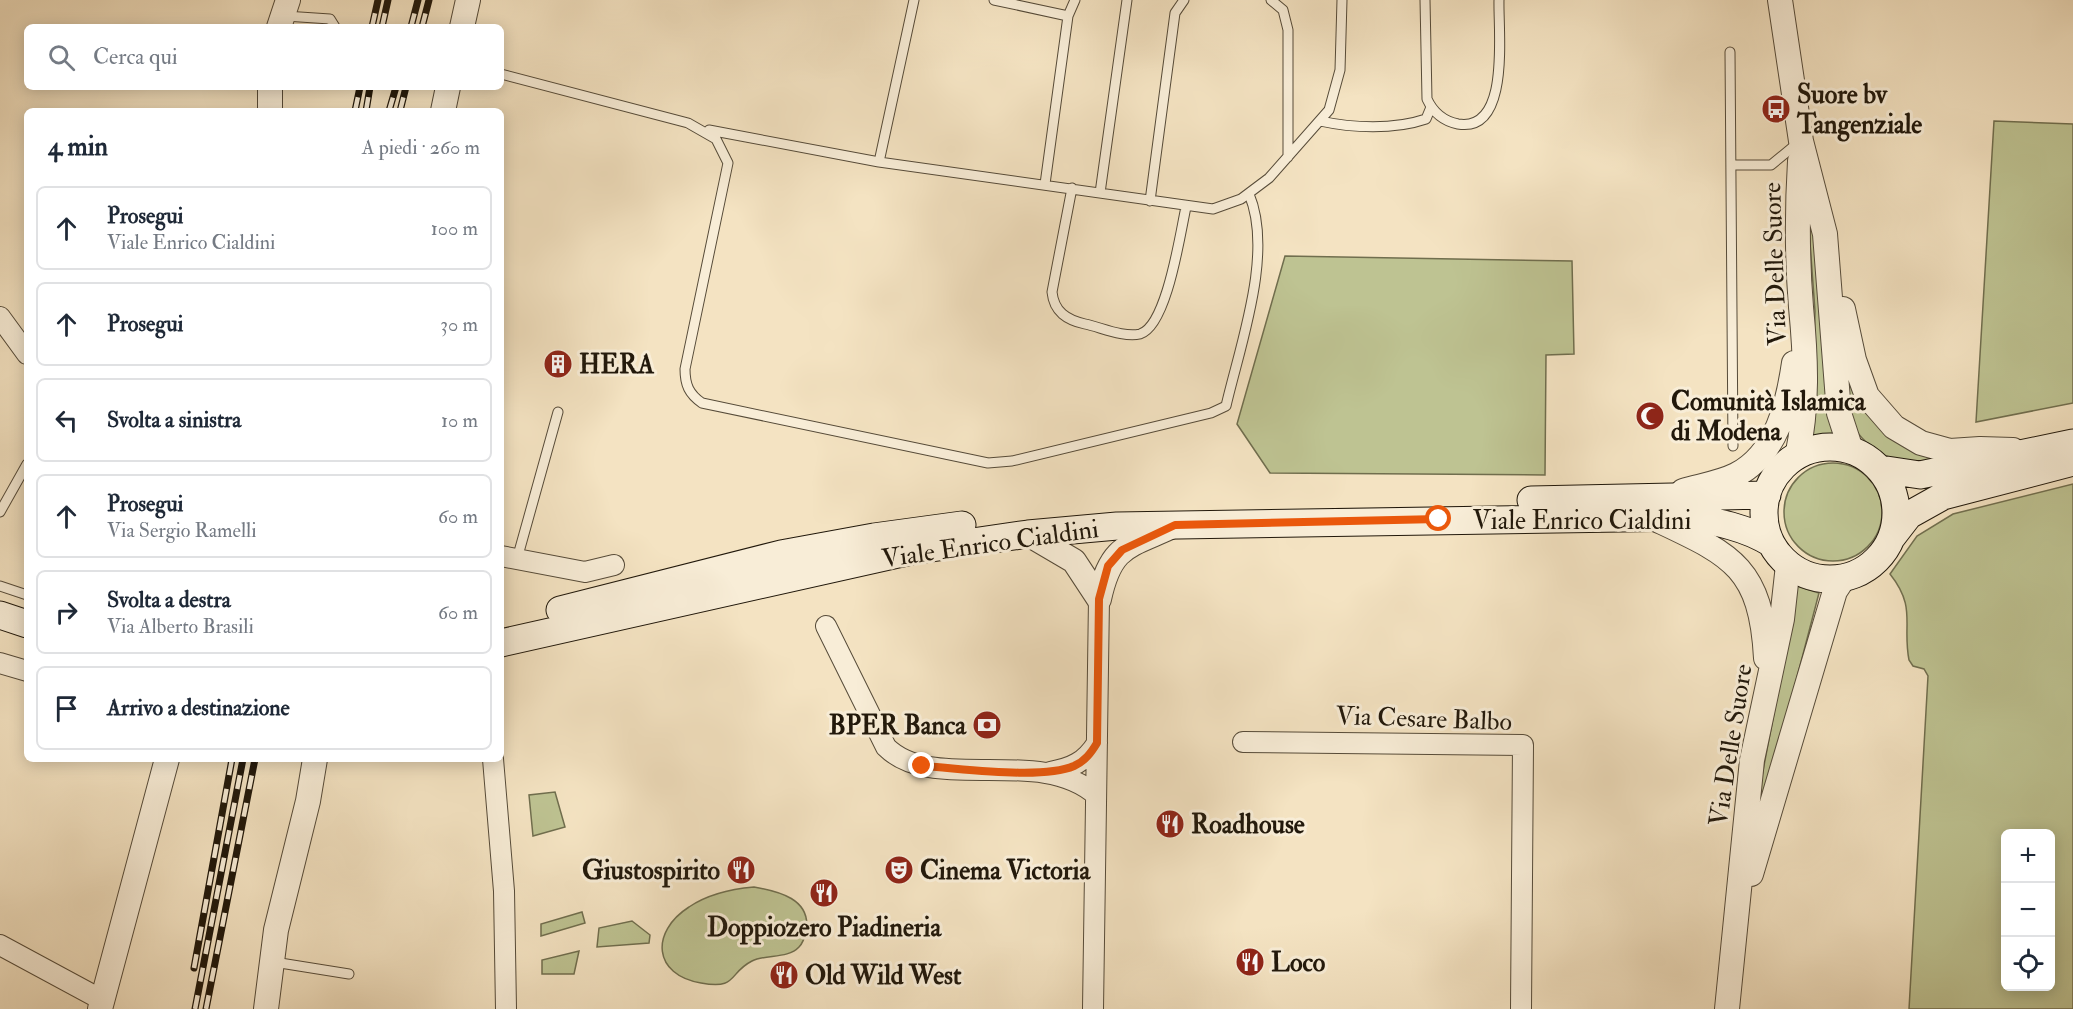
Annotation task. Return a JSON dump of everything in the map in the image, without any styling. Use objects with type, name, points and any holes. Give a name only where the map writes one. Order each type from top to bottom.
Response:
[{"type":"main road","points":[[1880,469],[1920,475],[2073,443]]},
{"type":"main road","points":[[1825,447],[1851,450],[1867,458],[1880,469],[1890,484],[1896,501],[1897,519],[1886,549],[1873,564],[1843,579],[1820,579],[1788,565],[1771,543],[1764,511],[1767,495],[1774,478],[1785,465],[1797,457],[1812,449],[1825,447]]},
{"type":"main road","points":[[1892,537],[1909,515],[1943,496],[2073,462]]},
{"type":"main road","name":"Viale Enrico Cialdini","points":[[504,624],[781,554],[874,537],[1027,525],[1175,525],[1656,507],[1767,495]]},
{"type":"main road","name":"Viale Enrico Cialdini","points":[[504,642],[1027,525],[1118,508],[1656,507],[1688,517],[1731,525],[1756,534],[1771,543]]},
{"type":"main road","points":[[0,615],[24,623]]},
{"type":"main road","points":[[0,633],[24,641]]},
{"type":"street","points":[[463,24],[468,0]]},
{"type":"street","name":"Via Delle Suore","points":[[1780,0],[1801,141],[1826,234],[1839,413],[1851,450]]},
{"type":"street","points":[[270,90],[270,108]]},
{"type":"street","points":[[444,108],[447,90]]},
{"type":"street","name":"Via Delle Suore","points":[[1797,457],[1806,401],[1806,350],[1801,307],[1797,206],[1801,141]]},
{"type":"street","points":[[1826,234],[1854,360],[1867,396],[1894,427],[1921,443],[1950,451],[1980,449],[2033,452]]},
{"type":"street","points":[[1656,507],[1738,474],[1757,458],[1776,432],[1786,410],[1801,307]]},
{"type":"street","points":[[0,317],[24,350]]},
{"type":"street","points":[[1656,507],[1713,547],[1743,572],[1759,605],[1765,638],[1767,681]]},
{"type":"street","points":[[1027,525],[1074,561],[1099,599]]},
{"type":"street","points":[[1093,1009],[1099,599],[1104,578],[1114,557],[1175,525]]},
{"type":"street","points":[[509,558],[585,572],[614,565]]},
{"type":"street","name":"Via Delle Suore","points":[[1726,1009],[1752,760],[1782,619],[1788,565]]},
{"type":"street","name":"Via Delle Suore","points":[[1734,934],[1835,591],[1843,579]]},
{"type":"street","points":[[826,626],[886,747],[897,758],[922,766],[1050,772],[1076,765],[1086,759],[1097,743]]},
{"type":"street","points":[[0,663],[24,670]]},
{"type":"street","name":"Via Cesare Balbo","points":[[1243,742],[1522,745],[1521,1009]]},
{"type":"street","points":[[0,945],[101,1004],[166,762]]},
{"type":"street","points":[[266,1009],[276,930],[308,801],[314,762]]},
{"type":"street","points":[[493,762],[504,891],[506,1009]]},
{"type":"street","points":[[1050,772],[1088,788],[1096,795]]},
{"type":"lane","points":[[879,162],[914,0]]},
{"type":"lane","points":[[994,0],[1068,16]]},
{"type":"lane","points":[[1045,184],[1068,16],[1075,0]]},
{"type":"lane","points":[[1100,193],[1127,0]]},
{"type":"lane","points":[[1150,201],[1175,13],[1183,0]]},
{"type":"lane","points":[[1271,0],[1283,10],[1288,30],[1288,157]]},
{"type":"lane","points":[[504,75],[704,129],[879,162],[1213,209],[1228,205],[1249,194],[1269,178],[1329,110],[1338,86],[1342,0]]},
{"type":"lane","points":[[1425,0],[1426,86],[1431,107],[1443,119],[1460,124],[1479,120],[1493,106],[1498,88],[1499,0]]},
{"type":"lane","points":[[280,14],[330,19],[333,24]]},
{"type":"lane","points":[[1730,52],[1733,446]]},
{"type":"lane","points":[[1320,121],[1342,126],[1415,123],[1426,119],[1431,107]]},
{"type":"lane","points":[[704,129],[717,138],[728,163],[685,369],[687,388],[694,397],[702,403],[988,463],[999,464],[1211,413],[1227,406],[1258,260],[1257,216],[1249,194]]},
{"type":"lane","points":[[1732,165],[1771,165],[1801,141]]},
{"type":"lane","points":[[1072,188],[1052,292],[1055,307],[1072,321],[1132,334],[1147,330],[1161,312],[1186,207]]},
{"type":"lane","points":[[509,558],[558,412]]},
{"type":"lane","points":[[0,512],[24,469]]},
{"type":"lane","points":[[0,586],[24,594]]},
{"type":"lane","points":[[272,962],[349,974]]},
{"type":"green space","points":[[1994,121],[2073,124],[2073,403],[1976,422]]},
{"type":"green space","points":[[1807,202],[1812,202],[1837,436],[1812,437],[1815,311]]},
{"type":"green space","points":[[1285,256],[1572,261],[1574,354],[1546,355],[1545,475],[1270,473],[1237,424]]},
{"type":"green space","points":[[1847,367],[1858,390],[1946,457],[1921,463],[1907,463],[1886,456],[1867,442],[1853,425],[1849,415]]},
{"type":"green space","points":[[1833,463],[1852,467],[1868,477],[1878,493],[1882,512],[1878,531],[1868,547],[1852,557],[1833,561],[1814,557],[1798,547],[1788,531],[1784,512],[1788,493],[1798,477],[1814,467]]},
{"type":"green space","points":[[2073,484],[2073,1009],[1909,1009],[1928,676],[1924,669],[1913,666],[1909,660],[1906,607],[1898,586],[1890,574],[1917,536],[1953,514]]},
{"type":"green space","points":[[1793,585],[1819,593],[1760,819],[1754,818],[1794,608]]},
{"type":"green space","points":[[555,792],[565,827],[533,836],[529,795]]},
{"type":"green space","points":[[754,887],[783,894],[799,904],[804,911],[806,931],[799,947],[783,955],[752,961],[727,982],[721,984],[701,983],[673,971],[662,951],[663,940],[676,917],[696,902],[712,895]]},
{"type":"green space","points":[[582,912],[585,923],[541,936],[541,924]]},
{"type":"green space","points":[[632,921],[650,935],[649,943],[597,947],[599,928]]},
{"type":"green space","points":[[579,951],[574,974],[542,974],[542,960]]},
{"type":"railway","points":[[373,24],[378,0]]},
{"type":"railway","points":[[383,24],[388,0]]},
{"type":"railway","points":[[412,24],[418,0]]},
{"type":"railway","points":[[423,24],[429,0]]},
{"type":"railway","points":[[356,108],[359,90]]},
{"type":"railway","points":[[366,108],[370,90]]},
{"type":"railway","points":[[390,108],[395,90]]},
{"type":"railway","points":[[401,108],[405,90]]},
{"type":"railway","points":[[194,968],[231,762]]},
{"type":"railway","points":[[195,1009],[242,762]]},
{"type":"railway","points":[[206,1009],[254,762]]},
{"type":"place","name":"Suore bv Tangenziale","points":[[1776,109]]},
{"type":"place","name":"HERA","points":[[558,364]]},
{"type":"place","name":"Comunità Islamica di Modena","points":[[1650,416]]},
{"type":"place","name":"BPER Banca","points":[[987,725]]},
{"type":"place","name":"Roadhouse","points":[[1170,824]]},
{"type":"place","name":"Giustospirito","points":[[741,870]]},
{"type":"place","name":"Cinema Victoria","points":[[899,870]]},
{"type":"place","name":"Doppiozero Piadineria","points":[[824,893]]},
{"type":"place","name":"Loco","points":[[1250,962]]},
{"type":"place","name":"Old Wild West","points":[[784,975]]},
{"type":"route","points":[[922,766],[1050,772],[1068,768],[1086,759],[1097,743],[1099,599],[1108,566],[1122,550],[1175,525],[1439,519]]}]
